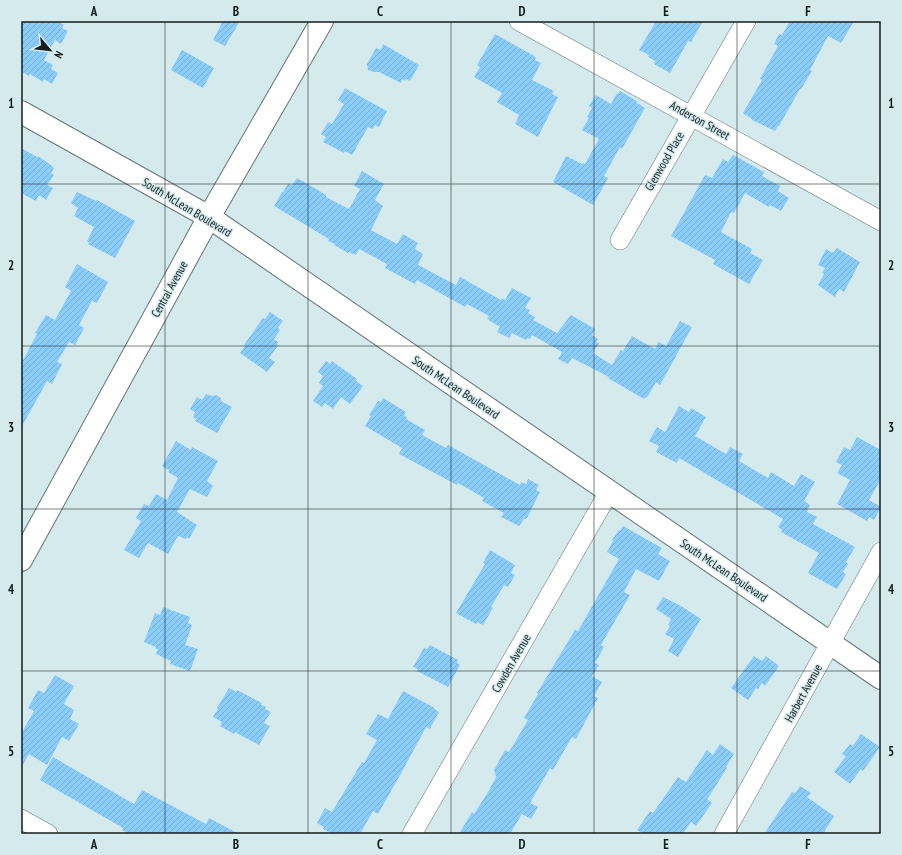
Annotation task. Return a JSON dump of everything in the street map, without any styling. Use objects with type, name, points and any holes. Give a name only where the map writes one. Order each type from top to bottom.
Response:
[{"type":"main road","name":"Central Avenue","points":[[21,560],[209,217],[322,21]]},
{"type":"main road","name":"South McLean Boulevard","points":[[21,112],[209,217],[881,678]]},
{"type":"street","name":"Anderson Street","points":[[519,21],[881,221]]},
{"type":"street","name":"Glenwood Place","points":[[620,240],[746,21]]},
{"type":"street","name":"Cowden Avenue","points":[[412,834],[609,492]]},
{"type":"street","name":"Harbert Avenue","points":[[724,834],[881,552]]},
{"type":"street","points":[[21,819],[48,834]]},
{"type":"building","points":[[21,21],[57,21],[64,25],[62,28],[68,31],[61,44],[55,40],[44,60],[53,65],[51,69],[58,73],[52,84],[44,79],[43,82],[30,74],[29,76],[21,71]]},
{"type":"building","points":[[223,21],[240,21],[225,46],[213,40]]},
{"type":"building","points":[[656,21],[703,21],[691,42],[688,41],[670,73],[654,64],[655,61],[648,57],[649,55],[639,50]]},
{"type":"building","points":[[790,21],[854,21],[841,43],[828,36],[810,70],[812,71],[775,131],[752,120],[743,113],[762,80],[760,79],[778,46],[774,44],[779,34],[782,35]]},
{"type":"building","points":[[495,34],[536,57],[535,60],[541,63],[532,80],[554,91],[552,94],[558,97],[538,137],[515,124],[519,115],[497,102],[502,93],[474,77],[480,67],[477,65]]},
{"type":"building","points":[[383,44],[419,65],[410,81],[406,79],[405,81],[402,79],[401,83],[379,72],[368,70],[367,64],[376,48],[381,50]]},
{"type":"building","points":[[182,50],[214,68],[203,88],[171,70]]},
{"type":"building","points":[[345,88],[387,111],[379,127],[375,125],[373,129],[368,127],[352,155],[345,151],[344,153],[323,142],[326,137],[321,134],[328,122],[332,124],[344,104],[338,100]]},
{"type":"building","points":[[620,91],[637,101],[636,102],[645,108],[622,149],[620,147],[604,176],[608,178],[593,205],[553,182],[566,156],[585,164],[599,139],[582,130],[589,118],[587,117],[592,108],[589,106],[596,95],[611,104],[617,93],[618,94]]},
{"type":"building","points":[[21,148],[37,157],[38,156],[54,168],[51,173],[54,175],[47,185],[53,188],[46,200],[39,195],[36,201],[21,193]]},
{"type":"building","points":[[733,155],[764,172],[762,176],[780,186],[778,191],[789,198],[781,211],[770,205],[769,207],[745,193],[734,213],[731,212],[721,232],[752,249],[750,253],[763,260],[749,284],[713,264],[715,260],[671,236],[705,175],[712,178],[723,159],[728,162]]},
{"type":"building","points":[[362,171],[384,184],[375,200],[383,206],[371,230],[397,244],[403,234],[418,243],[415,249],[423,254],[418,265],[456,285],[460,277],[501,300],[502,298],[505,300],[512,288],[531,298],[525,308],[530,310],[528,313],[535,317],[533,320],[557,333],[571,315],[595,329],[592,335],[598,339],[596,342],[599,343],[593,353],[612,365],[632,336],[655,349],[659,342],[666,346],[680,321],[692,327],[660,385],[656,382],[648,396],[644,399],[608,378],[609,377],[572,358],[568,364],[558,359],[562,352],[532,335],[530,339],[527,338],[526,340],[512,333],[509,338],[497,332],[500,327],[487,319],[489,316],[467,304],[465,307],[417,280],[415,284],[385,268],[387,264],[359,249],[356,255],[349,252],[348,253],[328,241],[329,239],[274,206],[288,184],[292,185],[297,178],[323,193],[326,197],[349,209],[360,189],[354,186]]},
{"type":"building","points":[[77,192],[96,201],[97,200],[135,221],[115,258],[88,244],[89,242],[87,241],[94,227],[74,216],[78,208],[71,203]]},
{"type":"building","points":[[837,248],[860,262],[844,292],[839,289],[835,297],[818,285],[824,274],[822,273],[825,268],[818,265],[826,249],[833,253]]},
{"type":"building","points":[[77,264],[108,282],[97,303],[92,301],[79,325],[84,328],[75,345],[69,342],[57,362],[62,364],[52,384],[47,381],[21,428],[21,364],[37,334],[35,333],[46,315],[55,320],[71,291],[65,287]]},
{"type":"building","points":[[270,312],[283,321],[278,328],[280,330],[274,339],[278,342],[277,347],[269,358],[275,362],[267,372],[240,353],[263,318],[265,319]]},
{"type":"building","points":[[326,361],[330,364],[332,361],[357,379],[356,381],[363,386],[350,404],[341,397],[333,409],[325,403],[322,407],[313,401],[323,386],[319,383],[323,376],[318,372]]},
{"type":"building","points":[[206,394],[212,396],[216,395],[221,398],[221,401],[232,407],[217,433],[195,421],[196,419],[193,417],[195,412],[190,409],[197,397],[202,400]]},
{"type":"building","points":[[383,398],[406,412],[404,416],[407,417],[406,419],[425,430],[422,435],[446,448],[448,445],[520,485],[521,482],[526,484],[528,479],[539,485],[536,490],[540,492],[527,518],[524,519],[519,526],[501,517],[504,513],[482,501],[484,498],[458,483],[457,485],[399,454],[402,448],[365,426],[371,416],[369,415],[378,401],[381,402]]},
{"type":"building","points":[[679,406],[689,412],[691,408],[706,417],[695,436],[726,454],[730,447],[743,454],[739,461],[768,478],[771,472],[794,486],[801,474],[815,482],[804,501],[810,505],[807,512],[817,517],[813,524],[855,547],[846,562],[848,564],[843,572],[846,574],[837,589],[808,573],[819,553],[781,532],[782,530],[778,527],[783,519],[679,458],[677,463],[656,452],[659,446],[649,441],[657,427],[665,432]]},
{"type":"building","points":[[857,437],[881,450],[881,479],[869,500],[881,507],[874,520],[869,517],[867,521],[837,504],[850,480],[837,473],[842,465],[836,462],[844,447],[850,450]]},
{"type":"building","points":[[176,441],[191,450],[192,447],[218,461],[207,481],[213,486],[207,497],[190,489],[177,512],[197,525],[189,539],[187,537],[186,539],[178,536],[168,554],[148,543],[139,558],[124,550],[141,521],[136,518],[144,504],[149,506],[156,494],[167,500],[178,478],[162,466]]},
{"type":"building","points":[[623,526],[662,548],[658,554],[670,561],[659,581],[636,569],[624,592],[630,595],[601,645],[604,647],[595,663],[599,665],[592,676],[602,682],[594,696],[598,698],[576,739],[572,737],[553,770],[550,768],[530,803],[538,807],[531,819],[522,814],[510,834],[459,834],[472,812],[474,814],[488,792],[496,777],[494,770],[505,750],[509,752],[528,720],[524,718],[538,694],[537,693],[575,630],[578,631],[619,559],[607,552],[613,541],[612,540]]},
{"type":"building","points":[[490,550],[515,565],[511,573],[515,575],[508,587],[504,585],[491,607],[493,608],[483,625],[477,622],[476,624],[456,613],[485,564],[483,563]]},
{"type":"building","points":[[663,597],[681,606],[701,619],[678,657],[668,651],[674,639],[665,634],[670,626],[668,625],[671,619],[656,609]]},
{"type":"building","points":[[163,607],[190,617],[188,623],[192,625],[185,645],[198,649],[190,671],[170,664],[171,661],[156,654],[158,649],[156,649],[156,647],[144,642],[155,613],[160,615]]},
{"type":"building","points":[[430,645],[458,660],[457,663],[460,665],[448,687],[417,671],[418,669],[413,667],[424,648],[427,649]]},
{"type":"building","points":[[754,656],[762,661],[766,656],[779,666],[765,686],[762,683],[758,689],[756,688],[748,700],[731,688]]},
{"type":"building","points":[[55,675],[74,686],[64,704],[74,710],[70,719],[79,724],[69,741],[62,737],[47,765],[29,754],[21,768],[21,734],[34,711],[28,708],[38,690],[44,693]]},
{"type":"building","points":[[229,688],[236,692],[237,690],[262,703],[261,705],[266,707],[265,709],[271,712],[264,723],[270,726],[259,745],[220,726],[222,722],[213,717]]},
{"type":"building","points":[[403,691],[435,708],[434,709],[439,712],[430,729],[426,727],[378,814],[373,811],[360,834],[333,834],[323,829],[324,827],[317,823],[325,808],[332,812],[377,740],[366,734],[378,714],[388,719]]},
{"type":"building","points":[[861,734],[880,747],[863,771],[861,769],[850,784],[834,772],[846,756],[842,754],[850,744],[853,746]]},
{"type":"building","points":[[720,744],[734,754],[726,767],[727,768],[707,799],[712,803],[696,826],[691,822],[683,834],[644,834],[637,830],[650,811],[653,813],[678,777],[686,782],[707,750],[713,755]]},
{"type":"building","points":[[53,757],[134,804],[142,790],[206,824],[209,818],[239,834],[130,834],[122,830],[123,828],[40,780]]},
{"type":"building","points":[[800,786],[811,793],[807,797],[834,816],[823,834],[764,834],[792,792],[795,793]]}]
